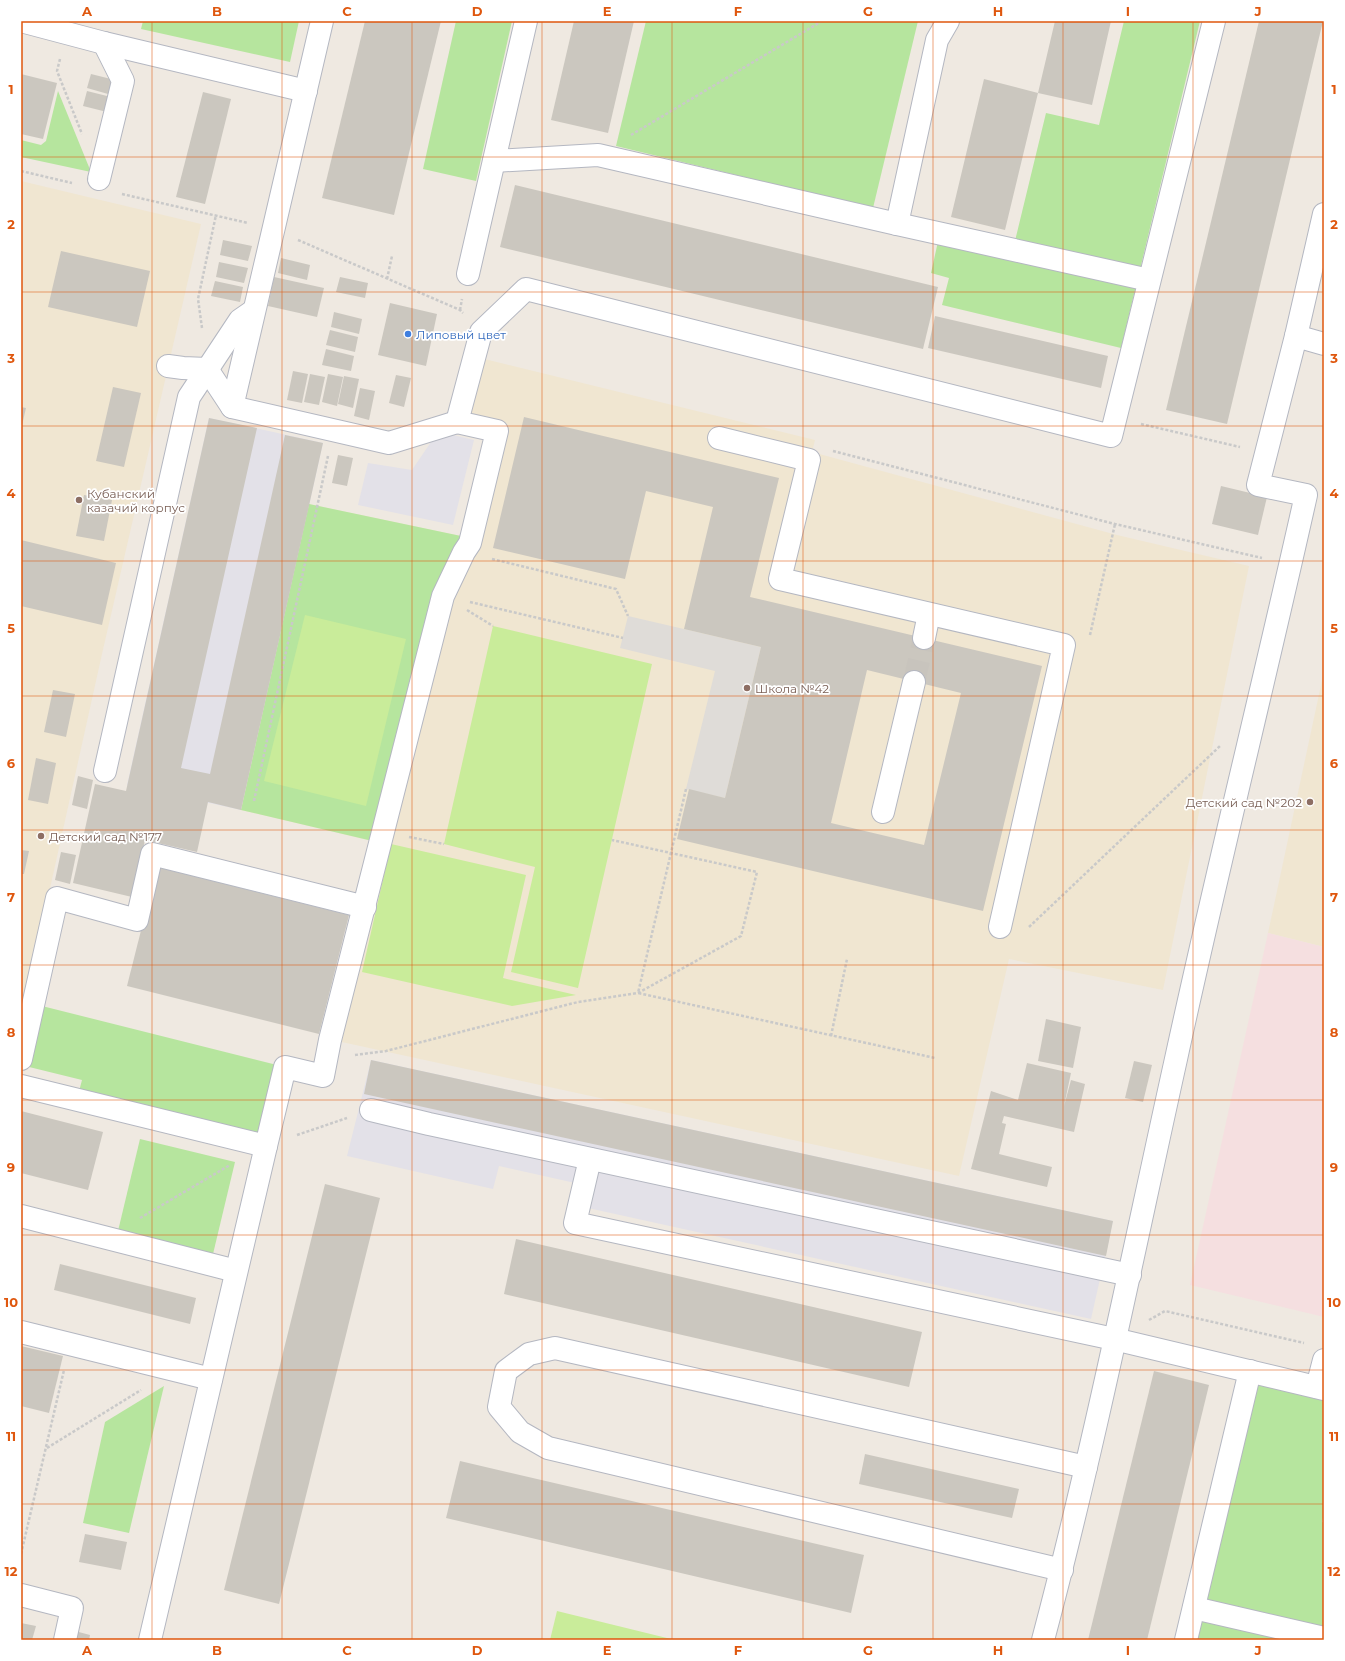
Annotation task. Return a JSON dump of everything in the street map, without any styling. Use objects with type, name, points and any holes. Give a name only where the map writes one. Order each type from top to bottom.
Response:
[{"type":"lane","points":[[232,407],[322,21]]},
{"type":"lane","points":[[468,274],[526,21]]},
{"type":"lane","points":[[897,224],[936,40],[948,21]]},
{"type":"lane","points":[[457,422],[481,332],[526,289],[1111,436],[1214,21]]},
{"type":"lane","points":[[27,22],[104,43],[306,91]]},
{"type":"lane","points":[[99,179],[123,81],[104,43]]},
{"type":"lane","points":[[494,161],[598,155],[1149,280]]},
{"type":"lane","points":[[1043,1640],[1062,1570],[1086,1467],[1114,1339],[1130,1275],[1177,1055],[1306,495],[1258,485],[1296,336],[1324,214]]},
{"type":"lane","points":[[105,771],[189,397],[240,320],[254,311]]},
{"type":"lane","points":[[1296,336],[1324,344]]},
{"type":"lane","points":[[168,366],[207,369]]},
{"type":"lane","points":[[150,1640],[285,1067],[323,1076],[364,907],[443,596],[464,552],[470,543],[497,431],[457,422],[388,443],[232,407],[207,369]]},
{"type":"lane","points":[[719,438],[808,460],[780,579],[1064,645],[1000,927]]},
{"type":"lane","points":[[924,638],[929,614]]},
{"type":"lane","points":[[883,812],[914,682]]},
{"type":"lane","points":[[21,1059],[57,898],[138,920],[152,854],[364,907]]},
{"type":"lane","points":[[21,1086],[266,1146]]},
{"type":"lane","points":[[370,1110],[590,1159],[1130,1275]]},
{"type":"lane","points":[[590,1159],[575,1223],[1114,1339],[1320,1388],[1324,1360]]},
{"type":"lane","points":[[21,1216],[236,1271]]},
{"type":"lane","points":[[21,1332],[212,1378]]},
{"type":"lane","points":[[1062,1570],[548,1448],[520,1432],[499,1407],[506,1371],[529,1354],[555,1348],[1086,1467]]},
{"type":"lane","points":[[1186,1640],[1250,1371]]},
{"type":"lane","points":[[21,1595],[72,1608],[65,1640]]},
{"type":"lane","points":[[1194,1608],[1324,1638]]},
{"type":"path","points":[[598,155],[822,21]]},
{"type":"path","points":[[66,33],[57,71],[82,136]]},
{"type":"path","points":[[207,369],[198,299],[216,215]]},
{"type":"path","points":[[387,279],[392,256]]},
{"type":"path","points":[[1115,418],[1266,453]]},
{"type":"path","points":[[254,802],[333,430]]},
{"type":"path","points":[[830,450],[1114,524],[1262,558]]},
{"type":"path","points":[[1089,640],[1114,524]]},
{"type":"path","points":[[464,552],[616,589],[628,616]]},
{"type":"path","points":[[443,596],[623,638]]},
{"type":"path","points":[[1029,927],[1226,740]]},
{"type":"path","points":[[638,993],[686,788]]},
{"type":"path","points":[[383,832],[444,844]]},
{"type":"path","points":[[327,1059],[386,1051],[578,1002],[638,993],[741,936],[757,872],[612,840]]},
{"type":"path","points":[[831,1036],[847,959]]},
{"type":"path","points":[[638,993],[935,1058]]},
{"type":"path","points":[[110,1239],[118,1231],[266,1146],[370,1110]]},
{"type":"path","points":[[1114,1339],[1165,1311],[1309,1344]]},
{"type":"path","points":[[21,1554],[47,1449],[70,1344]]},
{"type":"path","points":[[47,1449],[174,1370]]},
{"type":"shaded area","name":"Кубанский казачий корпус","points":[[21,181],[201,224],[102,654],[21,1019]]},
{"type":"shaded area","name":"Школа №42","points":[[468,355],[815,440],[812,452],[1117,535],[1249,566],[1163,990],[1009,959],[959,1176],[337,1041],[384,844],[241,810],[309,504],[461,536],[484,436],[449,427]]},
{"type":"shaded area","points":[[209,418],[323,443],[241,810],[127,785]]},
{"type":"shaded area","points":[[453,435],[474,440],[453,525],[358,505],[368,463],[412,470],[431,442]]},
{"type":"shaded area","points":[[628,616],[761,647],[725,798],[686,789],[715,671],[620,648]]},
{"type":"shaded area","name":"Детский сад №202","points":[[1324,671],[1324,947],[1268,933]]},
{"type":"shaded area","points":[[1268,933],[1324,947],[1324,1317],[1190,1285]]},
{"type":"shaded area","points":[[371,1060],[1113,1221],[1091,1319],[588,1208],[593,1187],[499,1166],[493,1189],[347,1156]]},
{"type":"green space","points":[[143,21],[299,21],[290,62],[141,29]]},
{"type":"green space","points":[[456,21],[512,21],[476,181],[423,169]]},
{"type":"green space","points":[[646,21],[918,21],[873,208],[616,146]]},
{"type":"green space","points":[[1124,21],[1200,21],[1121,348],[942,305],[949,278],[931,273],[941,228],[1014,245],[1046,113],[1099,125]]},
{"type":"green space","points":[[58,91],[91,172],[21,157],[21,140],[41,145],[46,141]]},
{"type":"green space","points":[[309,504],[461,536],[381,843],[241,810]]},
{"type":"green space","points":[[305,615],[406,639],[366,806],[264,781]]},
{"type":"green space","points":[[493,626],[652,664],[578,988],[511,972],[535,867],[444,844]]},
{"type":"green space","points":[[391,844],[526,875],[503,978],[576,995],[512,1006],[362,972]]},
{"type":"green space","points":[[34,1004],[285,1067],[268,1135],[77,1099],[82,1080],[21,1065]]},
{"type":"green space","points":[[140,1139],[235,1162],[213,1254],[118,1231]]},
{"type":"green space","points":[[1257,1375],[1324,1392],[1324,1513],[1322,1522],[1324,1523],[1324,1640],[1197,1640]]},
{"type":"green space","points":[[164,1386],[129,1533],[83,1523],[105,1422]]},
{"type":"green space","points":[[557,1611],[675,1640],[550,1640]]},
{"type":"building","points":[[365,21],[441,21],[394,215],[322,198]]},
{"type":"building","points":[[574,21],[634,21],[608,133],[551,120]]},
{"type":"building","points":[[1055,21],[1111,21],[1092,105],[1038,93]]},
{"type":"building","points":[[1259,21],[1323,21],[1227,424],[1166,410]]},
{"type":"building","points":[[21,74],[57,83],[43,139],[21,134]]},
{"type":"building","points":[[91,74],[119,81],[115,96],[87,88]]},
{"type":"building","points":[[984,79],[1038,93],[1005,230],[951,217]]},
{"type":"building","points":[[87,91],[115,98],[111,113],[83,106]]},
{"type":"building","points":[[203,92],[231,99],[205,204],[176,197]]},
{"type":"building","points":[[515,185],[938,287],[923,349],[500,247]]},
{"type":"building","points":[[223,240],[252,246],[248,261],[220,255]]},
{"type":"building","points":[[61,251],[150,271],[137,327],[48,307]]},
{"type":"building","points":[[281,258],[310,265],[307,280],[278,273]]},
{"type":"building","points":[[219,262],[248,268],[244,283],[216,277]]},
{"type":"building","points":[[274,277],[324,288],[317,317],[268,306]]},
{"type":"building","points":[[340,277],[368,283],[365,298],[336,292]]},
{"type":"building","points":[[215,281],[243,287],[240,302],[211,296]]},
{"type":"building","name":"Липовый цвет","points":[[390,303],[437,314],[426,366],[378,355]]},
{"type":"building","points":[[334,312],[362,319],[359,334],[331,327]]},
{"type":"building","points":[[935,316],[1108,356],[1101,388],[928,348]]},
{"type":"building","points":[[330,330],[358,337],[355,352],[326,345]]},
{"type":"building","points":[[326,349],[354,356],[351,371],[322,365]]},
{"type":"building","points":[[293,371],[308,374],[302,403],[287,400]]},
{"type":"building","points":[[310,374],[325,377],[319,405],[304,402]]},
{"type":"building","points":[[328,374],[343,377],[337,406],[322,402]]},
{"type":"building","points":[[396,375],[411,378],[404,407],[389,403]]},
{"type":"building","points":[[344,376],[359,379],[353,408],[338,404]]},
{"type":"building","points":[[113,387],[141,393],[124,467],[96,461]]},
{"type":"building","points":[[360,388],[375,391],[369,420],[354,416]]},
{"type":"building","points":[[21,407],[26,408],[22,425],[21,425]]},
{"type":"building","points":[[524,417],[779,478],[750,597],[1042,666],[983,911],[677,839],[689,789],[725,798],[761,647],[684,629],[713,507],[646,491],[625,579],[493,548]],"holes":[[[867,670],[961,693],[924,845],[831,823]]]},
{"type":"building","points":[[209,418],[257,428],[181,768],[210,774],[285,435],[323,443],[241,810],[208,802],[197,852],[145,840],[132,897],[73,883],[95,784],[126,791]]},
{"type":"building","points":[[338,455],[353,458],[347,486],[332,483]]},
{"type":"building","points":[[1221,486],[1267,497],[1258,535],[1212,524]]},
{"type":"building","points":[[84,495],[112,500],[104,541],[76,536]]},
{"type":"building","points":[[21,540],[116,563],[102,625],[21,606]]},
{"type":"building","points":[[53,690],[75,694],[66,737],[44,732]]},
{"type":"building","points":[[36,758],[56,763],[48,804],[28,800]]},
{"type":"building","points":[[78,776],[93,780],[87,809],[72,805]]},
{"type":"building","points":[[21,850],[29,851],[24,874],[21,874]]},
{"type":"building","points":[[61,852],[76,855],[70,884],[55,880]]},
{"type":"building","points":[[157,867],[349,915],[319,1034],[127,986]]},
{"type":"building","points":[[1046,1019],[1081,1027],[1073,1068],[1038,1061]]},
{"type":"building","points":[[371,1060],[1113,1221],[1106,1256],[364,1094]]},
{"type":"building","points":[[1134,1061],[1152,1065],[1143,1102],[1125,1098]]},
{"type":"building","points":[[1027,1063],[1071,1073],[1064,1106],[1071,1080],[1085,1084],[1074,1132],[1004,1116],[1002,1123],[1006,1124],[999,1154],[1052,1167],[1047,1187],[971,1169],[991,1091],[1018,1100]]},
{"type":"building","points":[[21,1111],[103,1132],[88,1190],[21,1173]]},
{"type":"building","points":[[325,1184],[380,1198],[279,1604],[224,1590]]},
{"type":"building","points":[[516,1239],[922,1332],[909,1387],[504,1294]]},
{"type":"building","points":[[60,1264],[196,1298],[190,1324],[54,1290]]},
{"type":"building","points":[[21,1346],[63,1356],[49,1413],[21,1406]]},
{"type":"building","points":[[1154,1371],[1209,1385],[1147,1640],[1088,1640]]},
{"type":"building","points":[[865,1454],[1019,1489],[1012,1518],[859,1484]]},
{"type":"building","points":[[460,1461],[864,1555],[851,1613],[446,1518]]},
{"type":"building","points":[[85,1534],[127,1542],[121,1570],[79,1562]]},
{"type":"building","points":[[21,1623],[36,1626],[32,1640],[21,1640]]},
{"type":"building","points":[[75,1631],[90,1635],[89,1640],[73,1640]]},
{"type":"tunnel","points":[[914,682],[924,638]]},
{"type":"place","name":"Липовый цвет","points":[[408,334]]},
{"type":"place","name":"Кубанский казачий корпус","points":[[79,500]]},
{"type":"place","name":"Школа №42","points":[[747,688]]},
{"type":"place","name":"Детский сад №202","points":[[1310,802]]},
{"type":"place","name":"Детский сад №177","points":[[41,836]]}]
